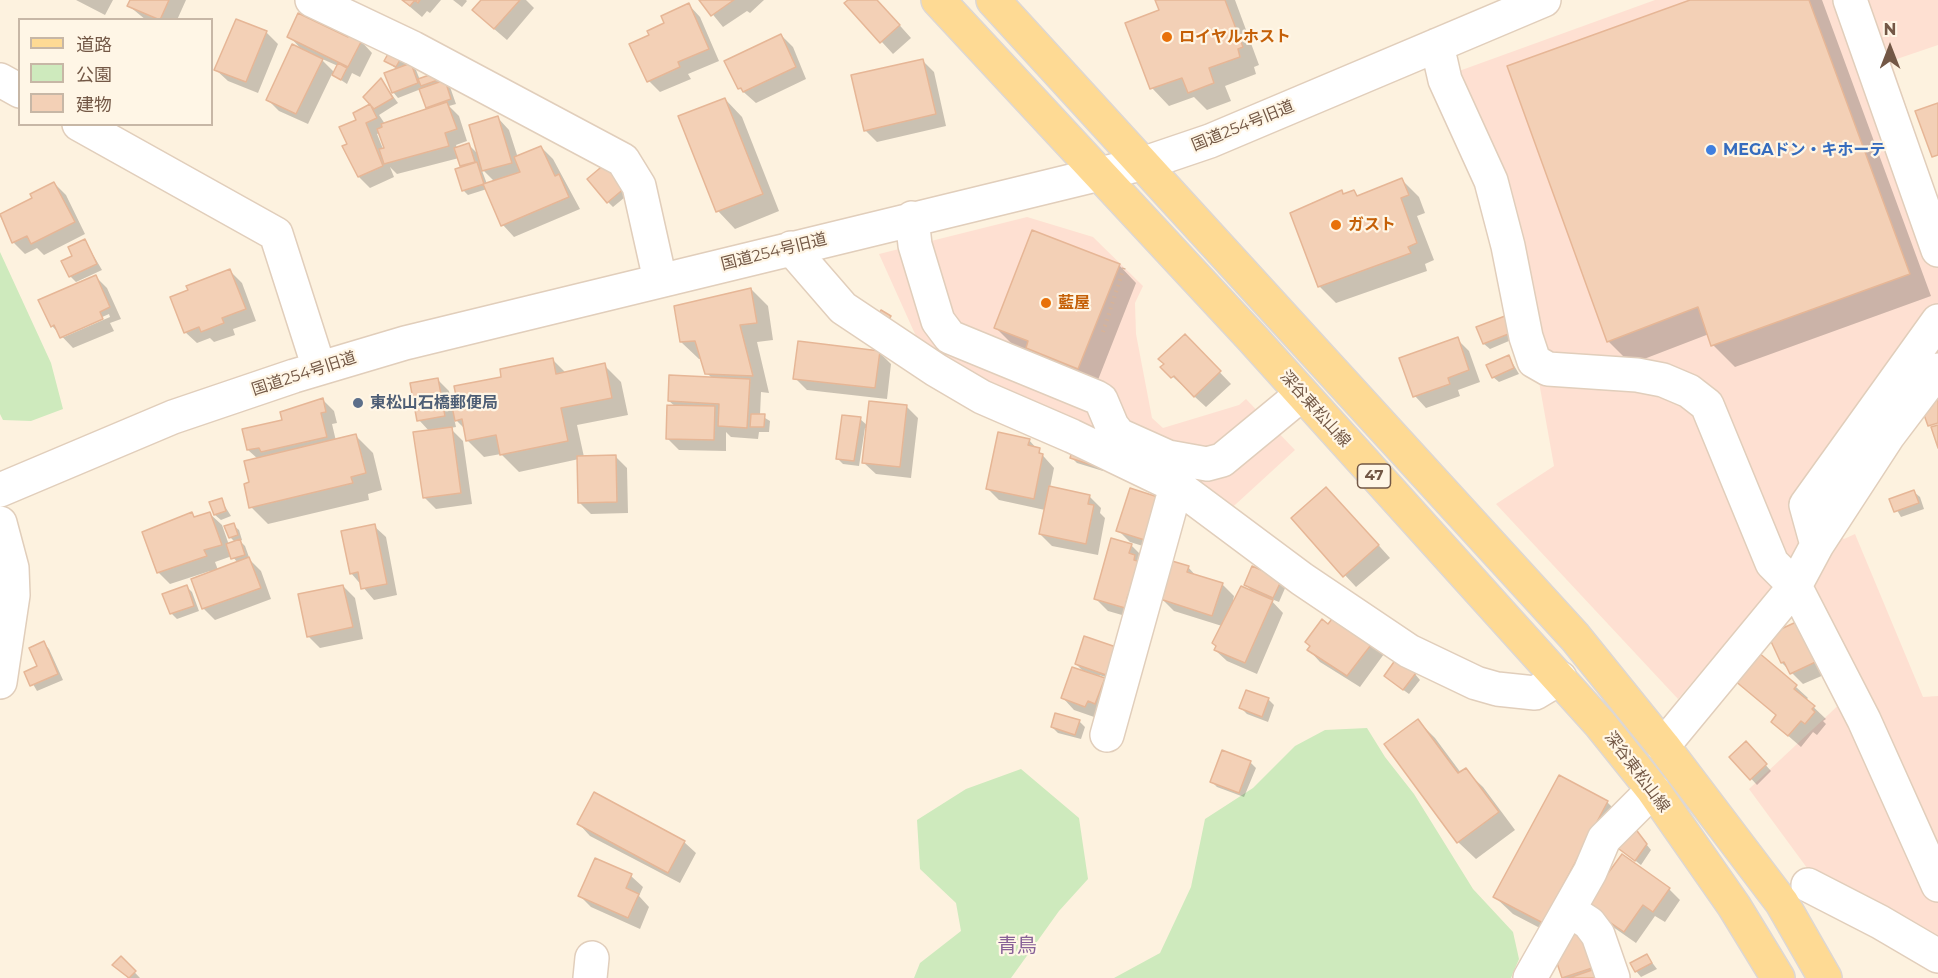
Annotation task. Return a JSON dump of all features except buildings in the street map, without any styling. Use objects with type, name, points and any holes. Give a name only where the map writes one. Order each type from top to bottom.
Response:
[{"type":"main road","name":"深谷東松山線","points":[[938,0],[1302,394],[1560,678],[1653,790],[1734,906],[1778,978]]},
{"type":"main road","name":"47","points":[[993,0],[1575,637],[1663,746],[1782,903],[1825,978]]},
{"type":"street","points":[[312,0],[413,48],[623,160],[639,186],[660,280]]},
{"type":"street","points":[[1850,0],[1938,250]]},
{"type":"street","name":"国道254号旧道","points":[[0,490],[173,417],[319,368],[416,340],[1144,163],[1210,141],[1538,1]]},
{"type":"street","points":[[1437,45],[1445,80],[1491,181],[1534,361],[1548,369],[1637,375],[1663,380],[1689,391],[1707,405],[1772,562],[1795,586],[1864,720],[1938,885]]},
{"type":"street","points":[[0,80],[18,90]]},
{"type":"street","points":[[83,126],[276,234],[319,368]]},
{"type":"street","points":[[912,218],[915,245],[938,321],[950,337],[1096,397],[1101,400],[1112,426],[1119,435],[1168,457],[1207,464],[1222,460],[1302,394]]},
{"type":"street","points":[[791,248],[843,308],[936,370],[982,397],[1082,440],[1180,488],[1302,579],[1409,651],[1476,683],[1497,689],[1535,693],[1560,678]]},
{"type":"street","points":[[1817,545],[1806,505],[1938,321]]},
{"type":"street","points":[[1663,746],[1795,586],[1817,545],[1888,436],[1938,370]]},
{"type":"street","points":[[1107,735],[1172,501],[1180,488]]},
{"type":"street","points":[[0,523],[12,568],[13,595],[0,682]]},
{"type":"street","points":[[1530,978],[1590,872],[1604,839],[1653,790]]},
{"type":"street","points":[[1808,885],[1880,922],[1938,956]]},
{"type":"street","points":[[1569,910],[1589,922],[1598,935],[1613,978]]},
{"type":"path","points":[[1102,332],[1125,264]]},
{"type":"shaded area","points":[[1655,0],[1938,0],[1938,45],[1891,61],[1938,201],[1938,357],[1824,522],[1844,539],[1855,534],[1923,697],[1938,696],[1938,949],[1810,872],[1749,789],[1845,699],[1778,581],[1678,699],[1496,504],[1554,466],[1539,382],[1459,71]]},
{"type":"shaded area","points":[[1027,217],[1093,237],[1143,286],[1135,303],[1136,334],[1152,418],[1163,428],[1239,405],[1246,399],[1295,450],[1224,515],[924,354],[879,254]]},
{"type":"green space","points":[[0,252],[51,363],[63,409],[31,421],[3,420],[0,414]]},
{"type":"green space","points":[[1367,728],[1385,757],[1414,794],[1473,889],[1513,932],[1519,959],[1511,978],[1114,978],[1160,953],[1191,887],[1205,819],[1253,788],[1295,746],[1325,730]]},
{"type":"green space","points":[[1021,769],[1079,818],[1088,879],[1059,911],[1011,978],[914,978],[920,963],[961,931],[956,903],[920,869],[917,820],[966,789]]},
{"type":"place","name":"ロイヤルホスト","points":[[1167,37]]},
{"type":"place","name":"MEGAドン・キホーテ","points":[[1711,150]]},
{"type":"place","name":"ガスト","points":[[1336,225]]},
{"type":"place","name":"藍屋","points":[[1046,303]]},
{"type":"place","name":"東松山石橋郵便局","points":[[358,403]]},
{"type":"district","name":"青鳥","points":[[1017,946]]}]
